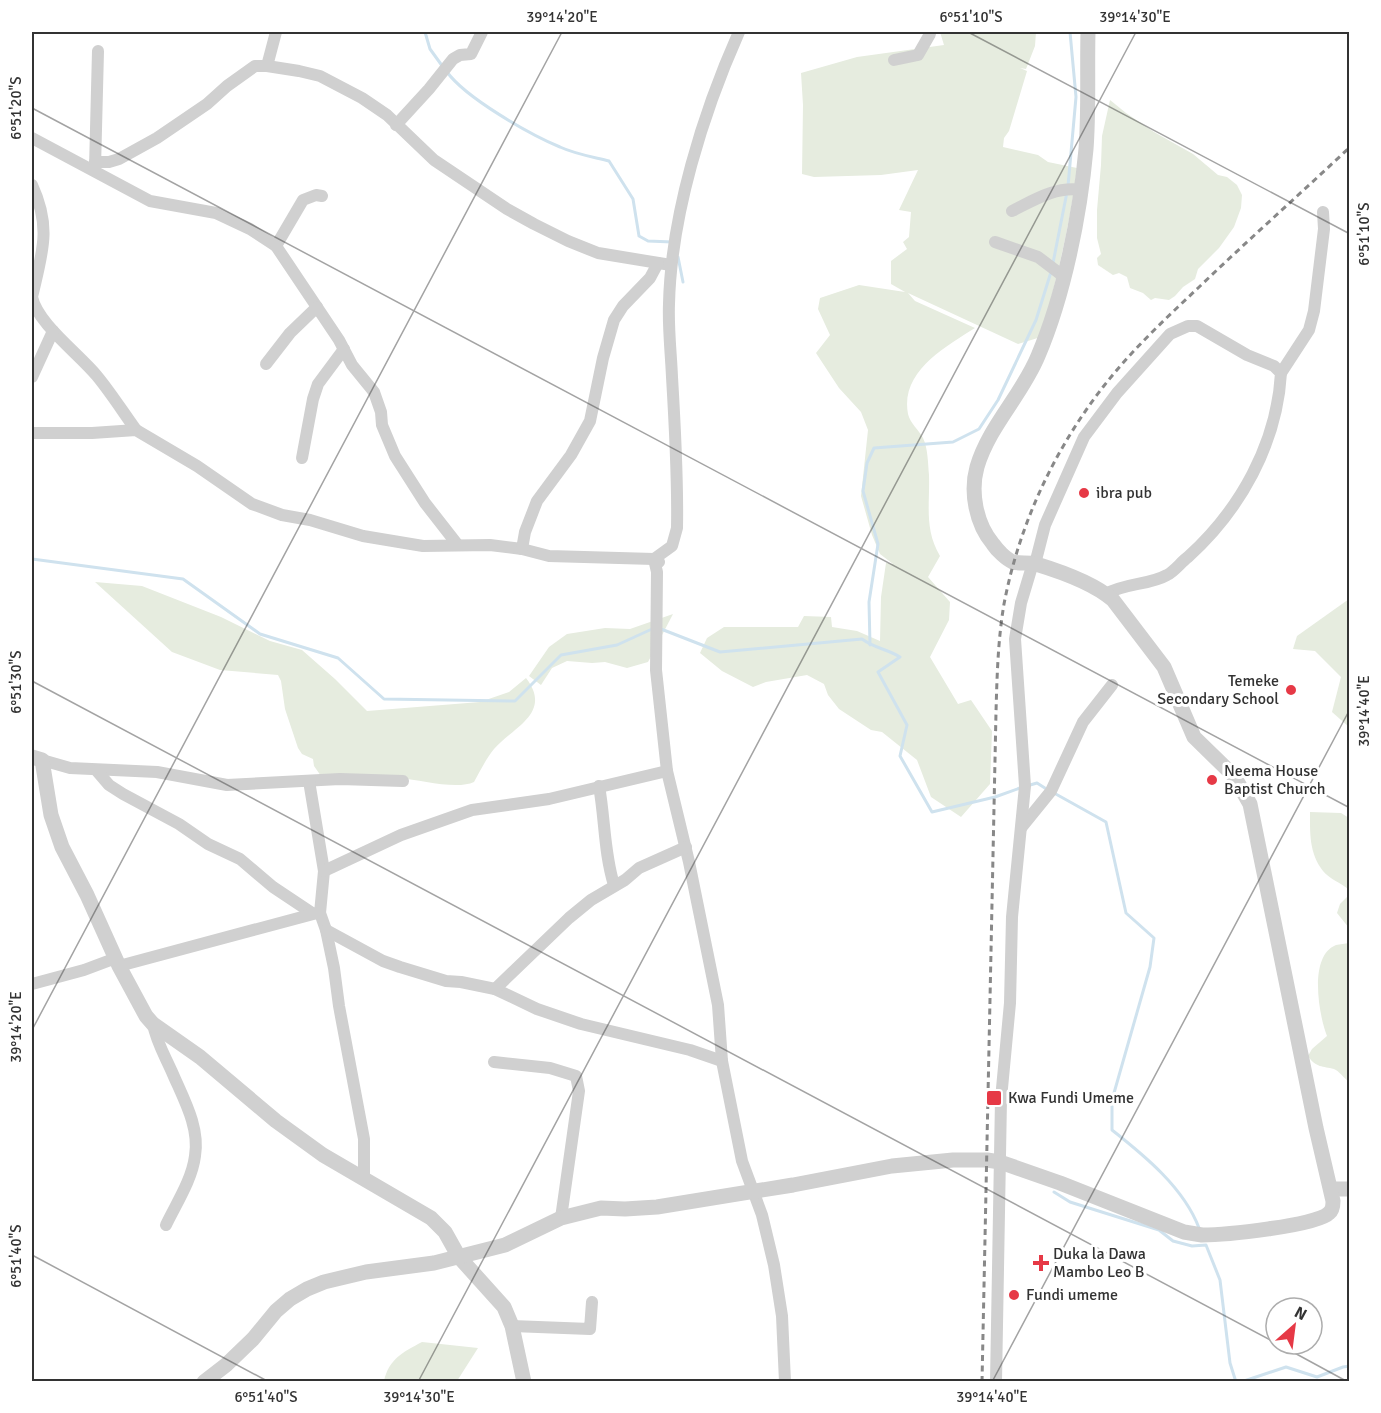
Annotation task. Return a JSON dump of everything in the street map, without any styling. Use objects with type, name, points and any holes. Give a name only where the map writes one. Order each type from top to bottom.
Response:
[{"type":"street","points":[[267,66],[276,32]]},
{"type":"street","points":[[396,125],[457,57],[471,54],[482,32]]},
{"type":"street","points":[[32,185],[41,205],[44,222],[44,247],[32,297],[37,311],[53,331],[98,377],[136,430],[197,466],[252,504],[282,515],[399,543],[433,546],[490,545],[522,549],[549,556],[657,560],[672,546],[678,528],[669,306],[671,265],[700,134],[723,67],[739,32]]},
{"type":"street","points":[[894,60],[918,55],[929,32]]},
{"type":"street","points":[[204,1382],[233,1359],[276,1311],[307,1289],[324,1282],[366,1272],[434,1263],[505,1245],[561,1218],[601,1208],[657,1207],[892,1166],[953,1160],[987,1160],[1000,1162],[1079,1190],[1184,1232],[1202,1235],[1274,1228],[1328,1215],[1333,1207],[1331,1189],[1316,1128],[1250,804],[1234,776],[1194,737],[1164,668],[1121,610],[1106,594],[1034,563],[1010,560],[993,545],[984,530],[974,499],[977,468],[989,438],[1029,376],[1057,303],[1074,232],[1081,190],[1087,114],[1088,32]]},
{"type":"street","points":[[95,167],[98,51]]},
{"type":"street","points":[[95,167],[119,159],[157,138],[207,104],[244,72],[255,66],[267,66],[326,78],[362,98],[387,115],[434,160],[507,210],[568,241],[598,253],[671,265]]},
{"type":"street","points":[[32,138],[95,167],[150,201],[163,205],[202,209],[222,215],[276,246],[344,349],[352,365],[370,386],[377,399],[382,425],[395,456],[425,503],[457,544]]},
{"type":"street","points":[[1012,211],[1058,190],[1067,188],[1081,190]]},
{"type":"street","points":[[276,246],[303,200],[316,195],[322,196]]},
{"type":"street","points":[[1106,594],[1118,587],[1167,576],[1220,526],[1259,465],[1275,411],[1281,373],[1309,330],[1314,311],[1324,229],[1323,212]]},
{"type":"street","points":[[995,242],[1038,257],[1063,276]]},
{"type":"street","points":[[522,549],[525,531],[537,501],[571,455],[590,421],[603,358],[614,320],[623,306],[650,278],[658,263]]},
{"type":"street","points":[[266,364],[290,333],[317,307]]},
{"type":"street","points":[[996,1382],[1001,1099],[1010,1003],[1012,917],[1025,779],[1015,639],[1021,603],[1045,525],[1084,437],[1117,393],[1170,334],[1188,326],[1197,327],[1247,355],[1274,366],[1281,373]]},
{"type":"street","points":[[32,377],[53,331]]},
{"type":"street","points":[[302,458],[318,384],[344,349]]},
{"type":"street","points":[[32,433],[136,430]]},
{"type":"street","points":[[657,560],[656,670],[668,771],[718,1005],[722,1061],[742,1161],[762,1215],[774,1264],[782,1316],[785,1382]]},
{"type":"street","points":[[1020,829],[1051,791],[1083,722],[1112,685]]},
{"type":"street","points":[[37,758],[70,768],[157,772],[227,785],[340,779],[403,781]]},
{"type":"street","points":[[37,758],[51,815],[62,847],[139,1007],[153,1024],[200,1057],[286,1128],[323,1155],[431,1218],[445,1232],[459,1257],[504,1307],[512,1326],[524,1382]]},
{"type":"street","points":[[97,771],[109,785],[179,824],[208,844],[240,859],[273,887],[316,913],[326,930],[364,1139],[364,1179]]},
{"type":"street","points":[[324,871],[401,835],[472,810],[549,799],[668,771]]},
{"type":"street","points":[[309,781],[324,871],[316,913]]},
{"type":"street","points":[[599,786],[607,855],[614,885]]},
{"type":"street","points":[[495,989],[569,918],[639,868],[686,847]]},
{"type":"street","points":[[32,985],[316,913]]},
{"type":"street","points":[[326,930],[400,968],[446,981],[495,989],[581,1024],[690,1050],[722,1061]]},
{"type":"street","points":[[153,1024],[160,1047],[186,1103],[196,1148],[190,1173],[166,1225]]},
{"type":"street","points":[[494,1062],[550,1068],[576,1076],[578,1080],[579,1091],[561,1218]]},
{"type":"street","points":[[1331,1189],[1350,1189]]},
{"type":"street","points":[[512,1326],[590,1329],[592,1302]]},
{"type":"shaded area","points":[[940,32],[1036,32],[1035,46],[1026,69],[1020,68],[1027,71],[1003,147],[1038,155],[1048,162],[1077,168],[1066,232],[1041,337],[1018,344],[908,293],[915,301],[975,328],[927,362],[918,373],[907,399],[909,417],[926,446],[930,526],[940,556],[928,577],[950,602],[949,620],[930,657],[958,704],[971,700],[992,731],[990,784],[961,817],[931,797],[917,760],[882,732],[871,730],[839,709],[828,695],[824,684],[807,675],[766,682],[753,687],[722,671],[700,653],[707,638],[724,627],[798,627],[804,616],[831,617],[832,627],[857,631],[880,641],[881,597],[886,563],[893,564],[880,554],[861,496],[868,430],[861,412],[839,388],[816,353],[830,335],[818,309],[820,298],[859,285],[905,292],[891,284],[891,261],[907,249],[903,242],[909,237],[911,212],[899,210],[918,170],[881,175],[814,177],[802,174],[801,73],[857,57],[944,45]]},
{"type":"shaded area","points":[[1110,100],[1154,132],[1193,154],[1218,175],[1227,177],[1237,185],[1242,195],[1241,208],[1234,227],[1219,248],[1198,269],[1195,279],[1169,300],[1155,298],[1151,300],[1143,293],[1130,288],[1127,277],[1119,273],[1113,275],[1098,265],[1097,258],[1101,254],[1097,238],[1097,210],[1102,136]]},
{"type":"shaded area","points":[[95,582],[142,586],[221,617],[270,641],[302,650],[367,711],[480,702],[509,692],[526,678],[533,690],[535,701],[533,710],[520,726],[494,749],[474,782],[448,785],[400,778],[321,776],[314,766],[313,759],[302,754],[298,748],[285,709],[278,675],[220,670],[172,652]]},
{"type":"shaded area","points":[[1349,599],[1349,727],[1332,712],[1341,677],[1315,651],[1293,649],[1297,636]]},
{"type":"shaded area","points":[[673,614],[648,662],[627,668],[605,662],[567,661],[552,668],[541,685],[529,676],[549,647],[567,634],[605,628],[630,629]]},
{"type":"shaded area","points":[[1310,812],[1341,813],[1349,818],[1349,890],[1326,874],[1318,864],[1311,843]]},
{"type":"shaded area","points":[[1349,895],[1349,928],[1337,913],[1340,904]]},
{"type":"shaded area","points":[[1349,943],[1349,1082],[1336,1070],[1317,1065],[1308,1056],[1312,1049],[1327,1036],[1321,1015],[1318,987],[1322,961],[1327,951],[1336,945]]},
{"type":"shaded area","points":[[422,1342],[478,1348],[457,1381],[384,1381],[393,1362]]},
{"type":"waterway","points":[[425,32],[430,49],[443,67]]},
{"type":"waterway","points":[[1068,186],[1076,97],[1070,32]]},
{"type":"waterway","points":[[447,72],[483,104],[532,133],[566,149],[609,161],[633,199],[639,236],[648,241],[672,242]]},
{"type":"waterway","points":[[1053,263],[1067,192]]},
{"type":"waterway","points":[[678,257],[683,282]]},
{"type":"waterway","points":[[870,645],[869,602],[878,544],[863,491],[867,463],[874,448],[953,442],[979,429],[998,400],[1036,320],[1051,272]]},
{"type":"waterway","points":[[32,559],[183,579],[260,634],[338,658],[384,699],[515,701],[561,655],[617,645],[652,629]]},
{"type":"waterway","points":[[661,629],[720,652],[862,639],[900,657],[878,672],[907,725],[900,756],[932,812],[995,797],[1020,788]]},
{"type":"waterway","points":[[1030,785],[1037,783],[1048,790]]},
{"type":"waterway","points":[[1054,793],[1106,822],[1126,913],[1154,938],[1150,967],[1112,1100],[1112,1130],[1174,1186],[1184,1199],[1199,1228]]},
{"type":"waterway","points":[[1054,1192],[1070,1202],[1159,1230],[1173,1241],[1192,1246],[1206,1245],[1220,1280],[1230,1363],[1236,1382]]},
{"type":"waterway","points":[[1241,1382],[1286,1367],[1317,1377],[1350,1366]]},
{"type":"railway","points":[[982,1382],[997,671],[1004,604],[1019,546],[1029,517],[1054,463],[1085,411],[1103,387],[1136,348],[1172,312],[1350,147]]},
{"type":"place","name":"ibra pub","points":[[1084,493]]},
{"type":"place","name":"Temeke Secondary School","points":[[1291,690]]},
{"type":"place","name":"Neema House Baptist Church","points":[[1212,780]]},
{"type":"place","name":"Kwa Fundi Umeme","points":[[994,1098]]},
{"type":"place","name":"Duka la Dawa Mambo Leo B","points":[[1041,1263]]},
{"type":"place","name":"Fundi umeme","points":[[1014,1295]]}]
